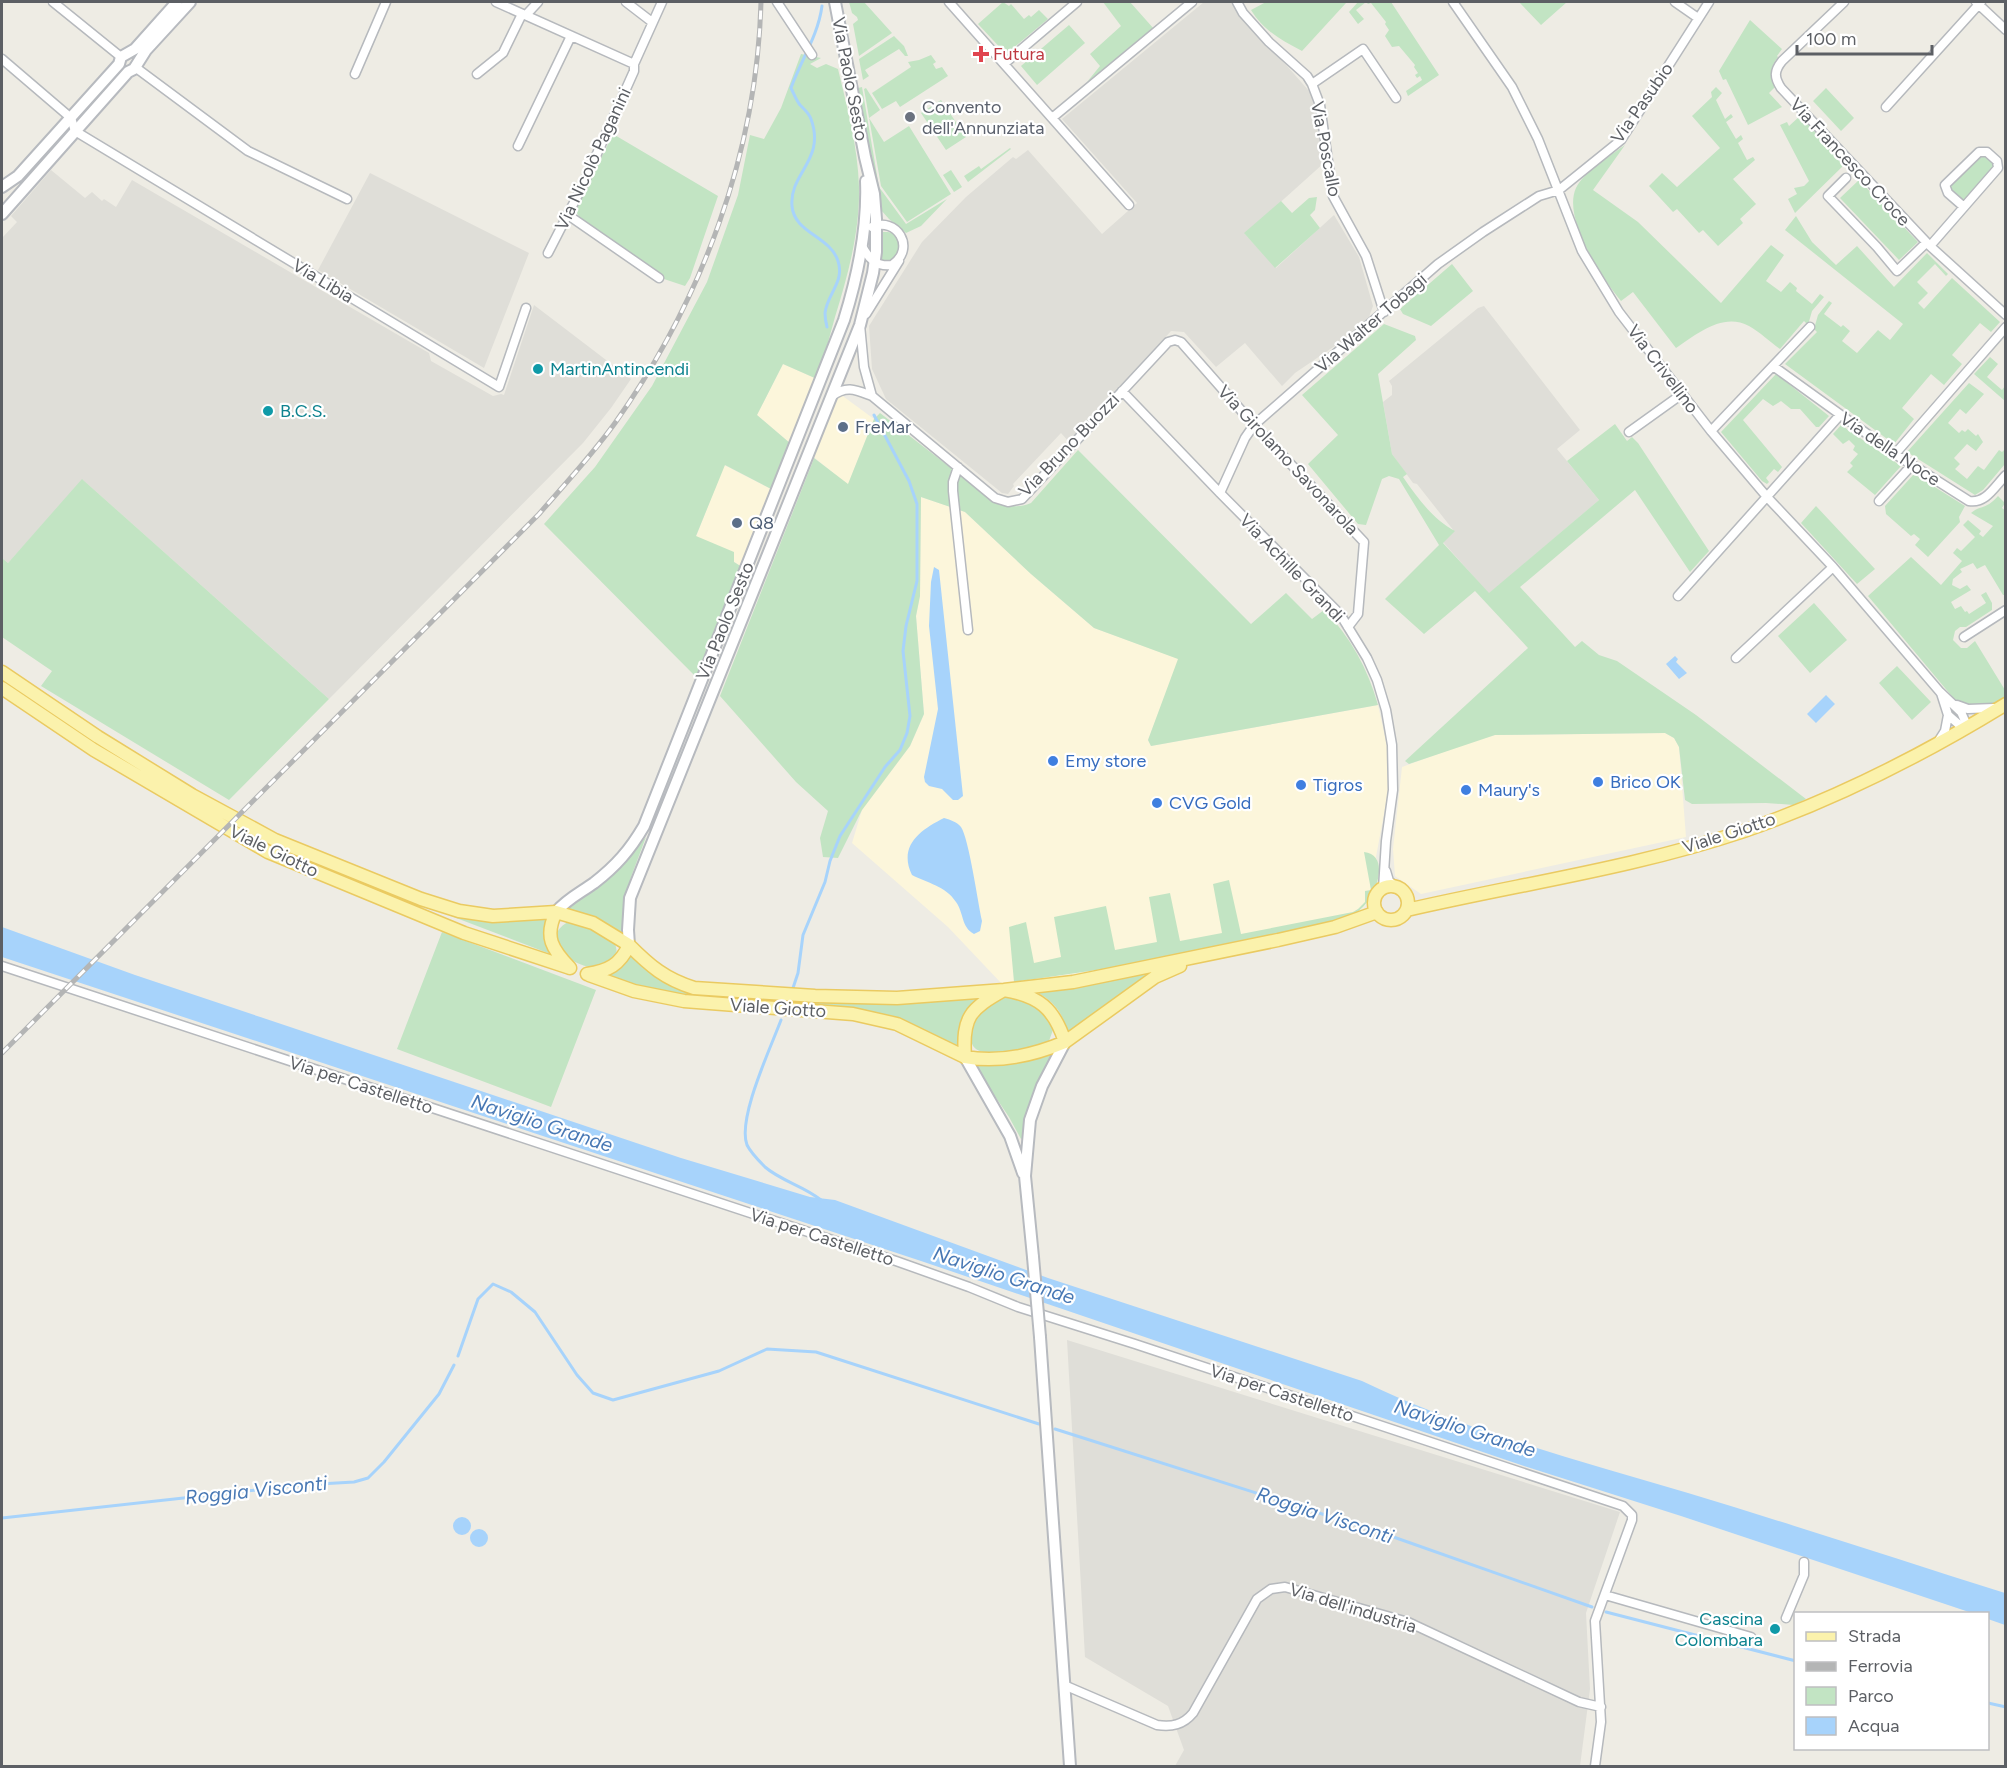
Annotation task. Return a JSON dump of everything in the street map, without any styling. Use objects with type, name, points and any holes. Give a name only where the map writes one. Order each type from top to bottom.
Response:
[{"type":"main road","name":"Viale Giotto","points":[[2,672],[98,737],[192,795],[274,840],[421,899],[459,911],[493,916],[556,912],[592,923],[629,945],[657,972],[694,988],[815,996],[897,998],[1074,982],[1335,927],[1377,912],[1384,918],[1393,920],[1401,917],[1407,910],[1650,858],[1743,831],[1847,790],[1937,744],[2002,706]]},
{"type":"main road","name":"Viale Giotto","points":[[2,688],[94,750],[268,852],[464,933],[634,991],[684,1001],[853,1014],[897,1024],[965,1057],[978,1059],[1012,1056],[1048,1049],[1065,1042],[1155,977],[1209,954]]},
{"type":"main road","points":[[1377,912],[1379,894],[1400,890],[1419,902],[1432,904]]},
{"type":"main road","points":[[1400,890],[1408,901],[1407,910]]},
{"type":"main road","name":"Viale Giotto","points":[[1352,920],[1379,894]]},
{"type":"main road","points":[[556,912],[551,923],[550,940],[570,968]]},
{"type":"main road","points":[[587,974],[607,970],[617,964],[629,945]]},
{"type":"main road","name":"Viale Giotto","points":[[965,1057],[964,1034],[967,1021],[974,1009],[1004,990],[1034,998],[1047,1008],[1061,1029],[1065,1042]]},
{"type":"street","points":[[52,2],[128,63],[248,151],[347,199]]},
{"type":"street","points":[[2,214],[75,131],[177,2]]},
{"type":"street","points":[[2,187],[18,176],[71,118],[128,63],[146,50],[190,2]]},
{"type":"street","points":[[355,74],[386,2]]},
{"type":"street","points":[[496,2],[634,64]]},
{"type":"street","points":[[477,74],[503,53],[524,14],[538,2]]},
{"type":"street","points":[[626,2],[652,22]]},
{"type":"street","name":"Via Nicolò Paganini","points":[[548,252],[568,215],[634,71],[634,64],[662,2]]},
{"type":"street","points":[[777,2],[812,55]]},
{"type":"street","name":"Via Paolo Sesto","points":[[835,2],[874,194],[877,225],[874,263],[860,325]]},
{"type":"street","points":[[949,2],[1129,205]]},
{"type":"street","points":[[1004,64],[1077,2]]},
{"type":"street","points":[[1052,118],[1192,2]]},
{"type":"street","name":"Via Poscallo","points":[[1237,2],[1243,13],[1269,42],[1307,76],[1312,84],[1320,105],[1333,196],[1366,256],[1384,312]]},
{"type":"street","name":"Via Crivellino","points":[[1453,2],[1512,87],[1538,139],[1582,251],[1619,312],[1711,431],[1767,497],[1833,567],[1961,712],[1965,721],[1964,729]]},
{"type":"street","points":[[1675,2],[1698,18]]},
{"type":"street","name":"Via Pasubio","points":[[1559,190],[1621,140],[1709,2]]},
{"type":"street","name":"Via Francesco Croce","points":[[1844,2],[1782,61],[1775,69],[1775,78],[1787,95],[1928,244],[2006,315]]},
{"type":"street","points":[[1886,107],[1978,2],[2006,30]]},
{"type":"street","points":[[518,146],[571,36]]},
{"type":"street","name":"Via Poscallo","points":[[1312,84],[1363,49],[1396,98]]},
{"type":"street","points":[[2,59],[71,118],[75,131]]},
{"type":"street","name":"Via Libia","points":[[75,131],[499,387],[526,308]]},
{"type":"street","points":[[1846,178],[1828,196],[1897,271],[1928,244],[1964,207],[1998,168],[1997,161],[1987,152],[1979,152],[1945,186],[1948,193],[1964,207]]},
{"type":"street","name":"Via Paolo Sesto","points":[[556,912],[631,849],[644,826],[844,320],[859,268],[867,197],[865,157]]},
{"type":"street","name":"Via Walter Tobagi","points":[[1220,493],[1245,438],[1254,425],[1438,264],[1483,231],[1539,196],[1559,190]]},
{"type":"street","points":[[568,215],[659,279]]},
{"type":"street","points":[[877,225],[889,226],[901,236],[904,248],[899,261],[892,265],[874,263],[866,255],[862,240],[877,225]]},
{"type":"street","name":"Via Paolo Sesto","points":[[629,945],[630,898],[829,398],[860,325],[899,261]]},
{"type":"street","points":[[860,325],[864,367],[872,396]]},
{"type":"street","points":[[1711,431],[1810,327]]},
{"type":"street","points":[[1895,454],[2006,327]]},
{"type":"street","name":"Via Girolamo Savonarola","points":[[1175,340],[1181,342],[1254,425],[1364,542],[1358,615],[1348,627]]},
{"type":"street","name":"Via Bruno Buozzi","points":[[829,398],[840,390],[855,389],[872,396],[995,498],[1008,501],[1022,499],[1168,342],[1175,340]]},
{"type":"street","name":"Via della Noce","points":[[1773,366],[1895,454],[1969,501],[1984,499],[2006,475]]},
{"type":"street","name":"Via Achille Grandi","points":[[1122,391],[1340,614],[1367,658],[1377,680],[1386,710],[1392,745],[1393,790],[1385,868],[1379,894]]},
{"type":"street","points":[[1629,432],[1682,394]]},
{"type":"street","points":[[1678,596],[1840,415]]},
{"type":"street","points":[[1880,501],[1912,465]]},
{"type":"street","points":[[958,467],[953,482],[953,491],[968,630]]},
{"type":"street","points":[[1736,658],[1833,567]]},
{"type":"street","points":[[1964,637],[2006,610]]},
{"type":"street","name":"Via Crivellino","points":[[1941,692],[1948,715]]},
{"type":"street","points":[[1953,704],[1968,709],[2002,706]]},
{"type":"street","points":[[1948,715],[1964,729]]},
{"type":"street","points":[[1937,744],[1945,731],[1948,715]]},
{"type":"street","points":[[1385,868],[1389,881],[1400,890]]},
{"type":"street","name":"Via per Castelletto","points":[[2,966],[885,1257],[1018,1307],[1623,1506],[1632,1515],[1632,1520],[1595,1621],[1601,1722],[1595,1767]]},
{"type":"street","points":[[1024,1176],[1030,1120],[1042,1086],[1065,1042]]},
{"type":"street","points":[[965,1057],[1011,1136],[1024,1176],[1034,1257],[1070,1767]]},
{"type":"street","points":[[1786,1618],[1804,1575],[1803,1562]]},
{"type":"street","name":"Via dell'industria","points":[[1064,1685],[1157,1725],[1173,1726],[1182,1723],[1193,1713],[1257,1599],[1270,1589],[1286,1587],[1408,1622],[1579,1702],[1600,1707]]},
{"type":"street","points":[[1605,1595],[1751,1637]]},
{"type":"shaded area","points":[[1204,2],[1231,2],[1316,99],[1324,163],[1245,234],[1276,268],[1334,215],[1359,257],[1373,306],[1369,317],[1342,341],[1295,373],[1282,386],[1245,343],[1216,367],[1184,332],[1171,331],[1069,442],[1061,433],[1013,484],[1008,494],[1002,493],[886,399],[872,369],[869,326],[922,242],[966,197],[1013,157],[1016,159],[1028,150],[1102,234],[1137,203],[1062,119]]},
{"type":"shaded area","points":[[51,170],[85,198],[92,192],[102,201],[104,199],[116,207],[132,180],[429,353],[431,361],[493,396],[504,395],[534,305],[631,379],[583,443],[329,699],[83,480],[8,563],[2,558],[2,238],[17,222],[11,216]]},
{"type":"shaded area","points":[[370,173],[529,253],[484,368],[318,270]]},
{"type":"shaded area","points":[[1484,306],[1580,430],[1557,449],[1599,500],[1489,594],[1443,542],[1454,531],[1417,484],[1413,483],[1392,454],[1383,402],[1392,395],[1392,386],[1389,381],[1478,308]]},
{"type":"shaded area","points":[[783,364],[817,379],[791,444],[757,415]]},
{"type":"shaded area","points":[[840,394],[874,419],[848,485],[810,454],[831,400]]},
{"type":"shaded area","points":[[724,465],[773,490],[742,567],[696,537]]},
{"type":"shaded area","points":[[921,497],[965,512],[1031,574],[1094,628],[1179,659],[1148,740],[1151,746],[1378,705],[1387,746],[1388,792],[1376,857],[1379,869],[1378,880],[1369,901],[1363,908],[1355,914],[1095,971],[1002,984],[948,927],[852,843],[862,810],[910,746],[924,714],[916,616],[920,596]]},
{"type":"shaded area","points":[[1665,733],[1674,738],[1679,747],[1686,837],[1421,894],[1395,876],[1393,849],[1402,767],[1495,735]]},
{"type":"shaded area","points":[[1067,1340],[1620,1512],[1586,1613],[1590,1689],[1580,1766],[1175,1766],[1184,1750],[1168,1706],[1085,1657]]},
{"type":"green space","points":[[849,2],[864,2],[892,33],[859,56],[853,24],[858,20],[852,13]]},
{"type":"green space","points":[[1003,2],[1009,6],[1011,4],[1024,19],[1029,15],[1031,17],[1039,10],[1048,19],[1006,54],[978,24]]},
{"type":"green space","points":[[1103,2],[1130,2],[1154,29],[1087,82],[1100,66],[1090,54],[1121,26]]},
{"type":"green space","points":[[1266,2],[1346,3],[1302,51],[1274,34],[1251,10]]},
{"type":"green space","points":[[1358,2],[1366,2],[1356,10],[1364,19],[1358,24],[1349,12]]},
{"type":"green space","points":[[1366,2],[1391,2],[1439,75],[1408,96],[1406,91],[1422,80],[1420,76],[1417,78],[1415,65],[1399,46],[1392,47],[1385,36],[1389,30],[1386,22],[1371,3]]},
{"type":"green space","points":[[1519,2],[1567,2],[1541,25]]},
{"type":"green space","points":[[1750,20],[1782,49],[1773,64],[1771,75],[1775,87],[1769,93],[1782,107],[1748,125],[1726,79],[1723,80],[1719,71]]},
{"type":"green space","points":[[1069,25],[1085,43],[1037,85],[1021,66]]},
{"type":"green space","points":[[894,36],[904,46],[908,56],[905,56],[899,49],[865,70],[869,76],[863,80],[859,59]]},
{"type":"green space","points":[[801,54],[821,58],[810,64],[817,68],[826,64],[838,69],[857,157],[858,220],[844,285],[817,379],[783,364],[757,415],[791,444],[773,490],[725,465],[696,536],[734,552],[734,562],[742,567],[697,678],[544,524],[595,467],[652,386],[707,282],[738,195],[750,135],[764,139],[781,108]]},
{"type":"green space","points":[[931,55],[936,62],[933,64],[936,69],[942,67],[948,76],[900,107],[896,101],[882,109],[872,93],[911,67],[908,62]]},
{"type":"green space","points":[[862,87],[879,187],[906,224],[947,199],[921,226],[906,233],[881,210],[858,88]]},
{"type":"green space","points":[[1716,87],[1722,93],[1716,100],[1725,119],[1731,114],[1733,117],[1726,122],[1736,139],[1741,135],[1743,139],[1738,143],[1747,160],[1753,157],[1755,160],[1733,179],[1756,204],[1740,219],[1743,223],[1718,246],[1703,230],[1699,233],[1677,209],[1673,212],[1649,186],[1662,173],[1677,187],[1720,148],[1692,116],[1712,97],[1711,92]]},
{"type":"green space","points":[[866,88],[880,110],[869,118],[864,89]]},
{"type":"green space","points":[[1826,88],[1854,118],[1841,131],[1813,101]]},
{"type":"green space","points":[[941,100],[966,137],[946,150],[921,113]]},
{"type":"green space","points":[[1800,116],[1845,164],[1795,213],[1788,199],[1797,194],[1794,188],[1804,186],[1809,181],[1780,125],[1787,122],[1789,126]]},
{"type":"green space","points":[[869,118],[884,142],[909,126],[951,194],[907,222],[881,186]]},
{"type":"green space","points":[[613,134],[718,196],[690,278],[685,286],[664,279],[580,218],[575,210]]},
{"type":"green space","points":[[1625,145],[1593,190],[1638,222],[1721,303],[1771,245],[1784,255],[1766,281],[1781,292],[1790,282],[1797,288],[1796,291],[1812,304],[1820,294],[1824,297],[1812,311],[1808,325],[1804,321],[1780,349],[1757,331],[1739,322],[1711,326],[1676,348],[1633,292],[1621,301],[1586,247],[1574,215],[1573,201],[1576,188],[1585,176]]},
{"type":"green space","points":[[1010,148],[968,182],[964,176],[979,166],[981,169]]},
{"type":"green space","points":[[1983,154],[1996,165],[1967,200],[1962,201],[1951,191],[1950,186]]},
{"type":"green space","points":[[951,170],[962,187],[954,192],[943,175]]},
{"type":"green space","points":[[1859,180],[1918,242],[1899,260],[1840,198]]},
{"type":"green space","points":[[1317,197],[1315,210],[1310,215],[1320,228],[1275,268],[1244,233],[1281,201],[1292,213],[1309,198]]},
{"type":"green space","points":[[1796,216],[1812,242],[1836,265],[1857,246],[1894,287],[1927,253],[1948,274],[1946,276],[1935,264],[1917,282],[1928,293],[1918,303],[1924,309],[1952,278],[2000,322],[1991,332],[1980,323],[1952,355],[1962,364],[1944,385],[1931,374],[1902,408],[1914,419],[1894,444],[1785,364],[1817,332],[1814,329],[1818,315],[1829,301],[1832,303],[1824,314],[1850,331],[1842,341],[1857,353],[1878,330],[1890,340],[1903,324],[1785,230]]},
{"type":"green space","points":[[883,232],[892,233],[899,241],[900,254],[892,261],[880,261]]},
{"type":"green space","points":[[1452,264],[1473,291],[1431,326],[1403,314],[1400,309]]},
{"type":"green space","points":[[1384,324],[1415,336],[1416,340],[1378,374],[1392,454],[1407,474],[1403,477],[1420,500],[1432,514],[1455,531],[1443,543],[1489,593],[1599,500],[1567,461],[1615,424],[1627,441],[1632,437],[1638,443],[1709,551],[1690,572],[1635,490],[1520,587],[1575,647],[1582,641],[1599,655],[1617,661],[1696,715],[1806,799],[1794,805],[1692,804],[1685,800],[1679,747],[1674,738],[1665,733],[1495,735],[1409,764],[1405,761],[1528,648],[1475,591],[1424,634],[1385,599],[1439,545],[1399,479],[1389,476],[1382,479],[1366,525],[1358,524],[1308,464],[1338,435],[1302,395]]},
{"type":"green space","points":[[1990,357],[1998,364],[1987,377],[2002,390],[2005,386],[2005,401],[1974,374]]},
{"type":"green space","points":[[1776,374],[1829,416],[1819,427],[1816,427],[1800,409],[1791,409],[1781,401],[1773,406],[1763,399],[1743,420],[1782,467],[1778,472],[1774,469],[1766,478],[1769,482],[1767,484],[1721,432]]},
{"type":"green space","points":[[1969,383],[1984,394],[1966,414],[1960,409],[1948,423],[1959,433],[1968,429],[1976,436],[1978,434],[1983,442],[1976,451],[1967,444],[1954,458],[1960,464],[1955,469],[1967,479],[1978,466],[1984,470],[1999,450],[2002,452],[2005,449],[2005,464],[1983,490],[1975,495],[1907,452]]},
{"type":"green space","points":[[880,413],[991,499],[1011,506],[1031,503],[1078,450],[1251,624],[1286,593],[1312,619],[1324,610],[1342,631],[1357,654],[1378,705],[1151,746],[1148,740],[1178,659],[1094,628],[1031,574],[965,512],[921,497],[920,596],[916,616],[924,714],[910,746],[862,810],[838,858],[823,857],[820,838],[828,811],[796,782],[720,696],[814,458],[848,484],[874,419]]},
{"type":"green space","points":[[1841,425],[1901,466],[1875,495],[1847,472],[1853,466],[1850,463],[1858,454],[1853,450],[1855,446],[1849,440],[1843,444],[1833,434]]},
{"type":"green space","points":[[1914,474],[1965,506],[1959,517],[1960,522],[1928,557],[1915,545],[1920,539],[1914,534],[1911,536],[1886,514],[1885,506]]},
{"type":"green space","points":[[82,479],[329,699],[229,800],[41,686],[52,671],[2,637],[2,558],[8,563]]},
{"type":"green space","points":[[1998,496],[2005,503],[2002,508],[2006,511],[2005,595],[1985,565],[1977,569],[1973,563],[1960,569],[1962,572],[1953,579],[1952,585],[1960,589],[1967,585],[1971,590],[1951,602],[1955,609],[1961,606],[1969,614],[1986,603],[1981,595],[1986,592],[1992,603],[1992,610],[1966,627],[1960,627],[1955,631],[1953,640],[1961,648],[1967,648],[1975,641],[2005,690],[2005,697],[1980,708],[1955,700],[1868,596],[1911,557],[1941,585],[1962,561],[1953,553],[1957,548],[1961,551],[1975,537],[1963,525],[1968,520],[1981,531],[1979,534],[1983,537],[1993,526],[1971,513]]},
{"type":"green space","points":[[1816,506],[1875,569],[1857,584],[1801,523]]},
{"type":"green space","points":[[1814,603],[1847,640],[1810,673],[1778,636]]},
{"type":"green space","points":[[1897,666],[1931,702],[1912,720],[1879,683]]},
{"type":"green space","points":[[646,837],[631,877],[623,908],[623,935],[566,910],[628,858]]},
{"type":"green space","points":[[1364,852],[1377,860],[1379,876],[1368,901],[1353,915],[1343,920],[1186,957],[1014,982],[1009,927],[1026,922],[1034,963],[1061,957],[1054,917],[1106,906],[1115,950],[1157,942],[1149,897],[1170,893],[1180,941],[1222,933],[1213,884],[1229,880],[1241,934],[1353,912],[1365,902],[1365,891],[1371,890]]},
{"type":"green space","points":[[451,916],[478,920],[548,919],[553,955]]},
{"type":"green space","points":[[568,922],[592,929],[614,942],[616,949],[612,961],[596,967],[578,963],[569,958],[562,951],[556,936]]},
{"type":"green space","points":[[442,932],[596,990],[551,1107],[397,1049]]},
{"type":"green space","points":[[630,953],[662,978],[700,996],[651,989],[604,975]]},
{"type":"green space","points":[[1155,968],[1157,972],[1066,1034],[1057,1008],[1035,991]]},
{"type":"green space","points":[[981,996],[971,1007],[961,1025],[960,1048],[829,1007],[797,1002],[901,1002]]},
{"type":"green space","points":[[1010,996],[1034,1002],[1054,1027],[1049,1041],[1023,1049],[1001,1052],[982,1052],[976,1049],[971,1037],[974,1022],[983,1010]]},
{"type":"green space","points":[[1055,1051],[1021,1139],[974,1065],[975,1063]]},
{"type":"water","points":[[934,567],[939,570],[963,796],[958,800],[953,800],[942,789],[929,786],[924,777],[938,709],[929,626]]},
{"type":"water","points":[[1675,656],[1678,659],[1676,662],[1687,673],[1679,679],[1666,664]]},
{"type":"water","points":[[1826,695],[1835,704],[1816,723],[1807,714]]},
{"type":"water","points":[[944,818],[954,821],[961,827],[967,844],[982,921],[980,931],[974,934],[967,928],[959,906],[952,897],[942,889],[912,875],[908,865],[910,847],[914,840],[927,828]]},
{"type":"water","name":"Naviglio Grande","points":[[2,927],[135,975],[681,1158],[810,1197],[835,1200],[1048,1278],[1362,1381],[1481,1430],[2005,1593],[2005,1625],[1989,1619],[1989,1612],[1969,1612],[1524,1466],[924,1262],[2,957]]},
{"type":"water","points":[[462,1517],[468,1520],[471,1526],[468,1532],[462,1535],[456,1532],[453,1526],[456,1520]]},
{"type":"water","points":[[479,1529],[485,1532],[488,1538],[485,1544],[479,1547],[473,1544],[470,1538],[473,1532]]},
{"type":"waterway","points":[[822,6],[813,38],[791,88],[810,117],[814,133],[811,156],[796,184],[792,206],[799,222],[828,246],[838,261],[839,275],[826,306],[827,327]]},
{"type":"waterway","points":[[792,991],[798,973],[803,935],[825,882],[840,836],[885,767],[900,750],[907,733],[910,716],[903,651],[906,626],[917,581],[917,504],[909,481],[874,415]]},
{"type":"waterway","points":[[781,1020],[751,1101],[745,1133],[747,1145],[757,1159],[771,1172],[821,1200]]},
{"type":"waterway","points":[[458,1356],[478,1299],[493,1284],[511,1292],[535,1312],[577,1375],[593,1393],[613,1400],[719,1371],[767,1349],[816,1352],[1039,1424]]},
{"type":"waterway","name":"Roggia Visconti","points":[[2,1518],[302,1485],[354,1482],[368,1478],[384,1462],[439,1394],[454,1365]]},
{"type":"waterway","name":"Roggia Visconti","points":[[1055,1429],[1385,1534],[1592,1607]]},
{"type":"waterway","name":"Roggia Visconti","points":[[1606,1612],[1794,1660]]},
{"type":"waterway","name":"Roggia Visconti","points":[[1989,1703],[2006,1707]]},
{"type":"railway","points":[[2,1053],[539,514],[615,423],[646,376],[674,327],[719,223],[736,169],[749,114],[757,58],[761,2]]},
{"type":"place","name":"Futura","points":[[981,54]]},
{"type":"place","name":"Convento dell'Annunziata","points":[[910,117]]},
{"type":"place","name":"MartinAntincendi","points":[[538,369]]},
{"type":"place","name":"B.C.S.","points":[[268,411]]},
{"type":"place","name":"FreMar","points":[[843,427]]},
{"type":"place","name":"Q8","points":[[737,523]]},
{"type":"place","name":"Emy store","points":[[1053,761]]},
{"type":"place","name":"Brico OK","points":[[1598,782]]},
{"type":"place","name":"Tigros","points":[[1301,785]]},
{"type":"place","name":"Maury's","points":[[1466,790]]},
{"type":"place","name":"CVG Gold","points":[[1157,803]]},
{"type":"place","name":"Cascina Colombara","points":[[1775,1629]]}]
